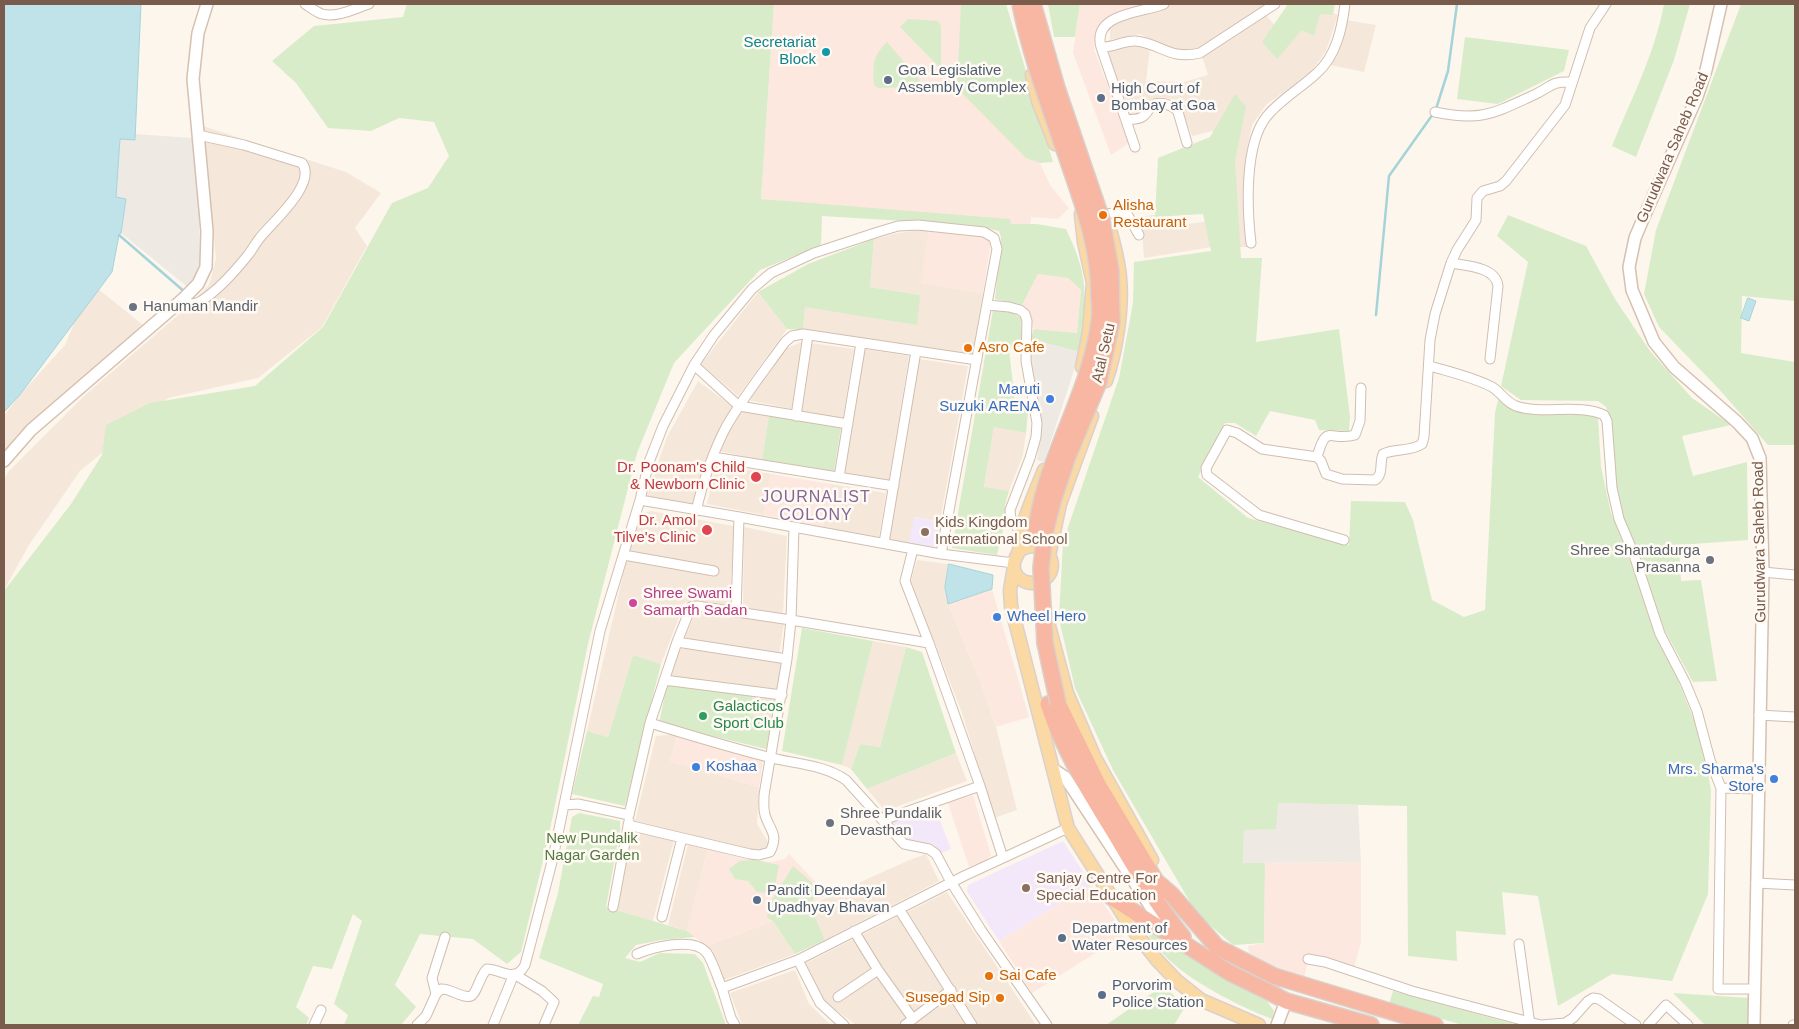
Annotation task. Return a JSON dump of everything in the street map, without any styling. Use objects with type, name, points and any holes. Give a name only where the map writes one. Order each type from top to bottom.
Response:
[{"type":"highway","name":"Atal Setu","points":[[1020,4],[1045,92],[1090,223],[1099,271],[1100,321],[1087,379],[1056,451],[1041,498],[1035,533],[1032,569],[1033,626],[1035,644],[1053,703]]},
{"type":"highway","name":"Atal Setu","points":[[1033,4],[1057,88],[1102,220],[1111,270],[1112,322],[1098,382],[1068,456],[1045,533],[1041,568],[1044,635],[1053,703]]},
{"type":"highway","points":[[1053,703],[1058,732],[1083,781],[1132,852],[1217,947],[1274,976],[1435,1025]]},
{"type":"highway","points":[[1132,852],[1168,918],[1192,948]]},
{"type":"highway","points":[[1111,897],[1230,973],[1286,1001],[1371,1025]]},
{"type":"main road","points":[[1015,4],[1038,100],[1080,212],[1093,283],[1089,332],[1074,397],[1030,504],[1021,533],[1010,590],[1011,606],[1068,828],[1130,926],[1176,981],[1201,1000],[1259,1025]]},
{"type":"main road","points":[[1041,4],[1060,78],[1105,214],[1117,257],[1120,278],[1120,301],[1115,349],[1107,378],[1060,504],[1048,575],[1049,626],[1067,693],[1095,758],[1171,894]]},
{"type":"main road","points":[[1048,575],[1038,583],[1029,583],[1018,577],[1015,561],[1022,548],[1032,546],[1042,548],[1050,556]]},
{"type":"street","points":[[4,461],[31,430],[183,299],[198,284],[206,266],[207,231],[193,79],[198,33],[207,4]]},
{"type":"street","points":[[305,4],[321,14],[329,15],[370,4]]},
{"type":"street","points":[[1135,146],[1099,41],[1100,34],[1105,25],[1113,19],[1164,4]]},
{"type":"street","points":[[1101,47],[1109,48],[1133,41],[1146,43],[1167,53],[1187,56],[1200,53],[1275,4]]},
{"type":"street","points":[[1251,243],[1248,215],[1250,162],[1257,136],[1266,117],[1281,102],[1318,72],[1332,54],[1338,40],[1344,4]]},
{"type":"street","points":[[1344,540],[1259,515],[1207,475],[1206,468],[1227,430],[1237,433],[1262,449],[1317,457],[1321,461],[1326,474],[1342,480],[1375,480],[1379,477],[1381,471],[1380,459],[1383,454],[1388,451],[1415,449],[1422,444],[1430,366],[1430,340],[1435,314],[1457,250],[1476,220],[1478,198],[1483,191],[1500,186],[1506,182],[1565,105],[1590,28],[1606,4]]},
{"type":"street","name":"Gurudwara Saheb Road","points":[[1721,4],[1706,70],[1697,97],[1640,225],[1635,238],[1629,267],[1632,290],[1654,342],[1674,366],[1738,422],[1752,438],[1760,458],[1763,572],[1754,1025]]},
{"type":"street","points":[[1435,112],[1456,117],[1474,117],[1494,113],[1543,90],[1553,83],[1560,81],[1572,82]]},
{"type":"street","points":[[1126,120],[1143,117],[1156,104],[1171,106],[1178,112],[1188,143]]},
{"type":"street","points":[[183,299],[190,304],[201,301],[230,275],[249,255],[267,229],[283,213],[300,189],[305,176],[305,168],[302,163],[244,145],[198,135]]},
{"type":"street","points":[[1105,214],[1126,212],[1139,235]]},
{"type":"street","points":[[417,1025],[426,1016],[440,989],[447,988],[465,996],[470,996],[473,994],[482,973],[487,969],[514,974],[522,971],[525,965],[553,858],[600,632],[640,500],[649,462],[663,426],[694,366],[714,335],[752,289],[771,273],[814,254],[898,226],[918,225],[984,232],[994,238],[997,249],[941,554]]},
{"type":"street","points":[[1452,262],[1491,272],[1497,278],[1498,286],[1490,360]]},
{"type":"street","points":[[987,305],[1020,310],[1025,314],[1027,321],[1026,361],[1037,423],[1036,437],[1030,458],[1010,510],[1011,519],[1021,533]]},
{"type":"street","points":[[696,511],[704,481],[726,428],[739,406],[785,342],[792,336],[808,335],[977,360]]},
{"type":"street","points":[[796,416],[808,335]]},
{"type":"street","points":[[839,477],[861,343]]},
{"type":"street","points":[[884,543],[916,351]]},
{"type":"street","points":[[694,366],[739,406],[848,424]]},
{"type":"street","points":[[1430,366],[1483,382],[1515,406],[1528,409],[1591,411],[1604,415],[1607,421],[1612,488],[1619,519],[1660,634],[1685,682],[1697,711],[1710,760],[1721,788],[1718,989],[1755,989]]},
{"type":"street","points":[[1317,457],[1321,440],[1324,436],[1347,437],[1355,435],[1360,421],[1361,388]]},
{"type":"street","points":[[713,457],[894,486]]},
{"type":"street","points":[[640,500],[941,554],[1015,561]]},
{"type":"street","points":[[736,612],[739,517]]},
{"type":"street","points":[[628,825],[750,854],[759,855],[770,852],[774,843],[774,834],[765,816],[764,805],[770,757],[788,660],[794,528]]},
{"type":"street","points":[[913,549],[905,581],[980,786],[1003,858]]},
{"type":"street","points":[[624,555],[714,571]]},
{"type":"street","points":[[1763,572],[1795,575]]},
{"type":"street","points":[[613,907],[650,723],[677,642],[691,607],[697,606],[791,620],[929,643]]},
{"type":"street","points":[[677,642],[788,660]]},
{"type":"street","points":[[664,680],[782,695]]},
{"type":"street","points":[[1759,715],[1795,717]]},
{"type":"street","points":[[650,723],[770,757],[835,772],[846,780],[904,844],[929,849],[936,854],[986,938],[1047,1025]]},
{"type":"street","points":[[1053,769],[1065,777],[1152,909],[1159,915],[1168,918]]},
{"type":"street","points":[[883,820],[980,786]]},
{"type":"street","points":[[1721,788],[1758,789]]},
{"type":"street","points":[[564,805],[578,804],[630,815]]},
{"type":"street","points":[[722,988],[798,960],[951,882],[1068,828]]},
{"type":"street","points":[[662,917],[682,838]]},
{"type":"street","points":[[1756,883],[1795,885]]},
{"type":"street","points":[[899,908],[972,1025]]},
{"type":"street","points":[[854,932],[909,1022],[951,990]]},
{"type":"street","points":[[436,994],[432,978],[446,937]]},
{"type":"street","points":[[1519,944],[1529,1023]]},
{"type":"street","points":[[637,954],[652,948],[686,945],[698,946],[706,952],[722,988],[735,1025]]},
{"type":"street","points":[[1308,959],[1325,962],[1412,991],[1529,1023],[1541,1025],[1565,1023],[1573,1018],[1593,998],[1603,1001],[1636,1025]]},
{"type":"street","points":[[798,960],[820,1003],[842,1025]]},
{"type":"street","points":[[838,997],[878,970]]},
{"type":"street","points":[[493,1025],[514,974]]},
{"type":"street","points":[[514,974],[554,1002],[544,1025]]},
{"type":"street","points":[[1277,1025],[1286,1001]]},
{"type":"street","points":[[1648,1025],[1666,1005],[1688,1025]]},
{"type":"street","points":[[314,1025],[321,1010]]},
{"type":"shaded area","name":"Goa Legislative Assembly Complex","points":[[774,4],[980,4],[1036,155],[1050,185],[1069,208],[1058,219],[1031,217],[1030,229],[761,199]]},
{"type":"shaded area","name":"High Court of Bombay at Goa","points":[[1080,4],[1160,4],[1107,21],[1096,30],[1094,49],[1129,143],[1111,155],[1073,53]]},
{"type":"shaded area","points":[[1171,4],[1266,4],[1200,48],[1186,50],[1168,49],[1140,34],[1110,40],[1110,22]]},
{"type":"shaded area","points":[[1318,8],[1338,15],[1326,51],[1311,72],[1266,105],[1252,125],[1247,148],[1244,183],[1248,247],[1231,247],[1217,144],[1213,131],[1192,136],[1178,100],[1160,97],[1145,102],[1147,112],[1128,118],[1108,52],[1131,45],[1150,48],[1146,81],[1184,82],[1208,75],[1202,56],[1265,14],[1283,35]]},
{"type":"shaded area","points":[[1346,20],[1376,25],[1364,72],[1330,65],[1340,45]]},
{"type":"shaded area","points":[[203,126],[346,172],[381,193],[355,228],[367,246],[322,327],[258,378],[168,398],[80,471],[29,545],[4,590],[4,480],[8,472],[84,396],[184,310],[209,285],[216,259]]},
{"type":"shaded area","points":[[135,134],[192,138],[199,211],[200,262],[190,289],[121,233],[126,199],[116,197],[120,139],[134,140]]},
{"type":"shaded area","points":[[1164,213],[1167,227],[1209,221],[1212,247],[1144,258],[1141,217]]},
{"type":"shaded area","points":[[929,229],[922,283],[983,293],[973,354],[803,330],[805,307],[920,295],[870,287],[874,239],[898,233]]},
{"type":"shaded area","points":[[929,229],[982,235],[991,241],[983,293],[921,283]]},
{"type":"shaded area","points":[[1038,274],[1068,278],[1081,290],[1077,333],[1034,329],[1029,313],[1022,305]]},
{"type":"shaded area","points":[[91,283],[144,326],[18,434],[4,454],[4,416],[19,396],[65,345]]},
{"type":"shaded area","points":[[758,292],[787,329],[738,396],[701,364]]},
{"type":"shaded area","name":"Maruti Suzuki ARENA","points":[[1031,339],[1080,352],[1044,462],[1037,460],[1041,427],[1030,371]]},
{"type":"shaded area","points":[[804,341],[792,409],[748,400],[787,348]]},
{"type":"shaded area","points":[[811,343],[854,349],[843,418],[800,412]]},
{"type":"shaded area","points":[[863,349],[909,356],[889,480],[844,473]]},
{"type":"shaded area","points":[[919,359],[968,366],[940,522],[915,517],[909,543],[889,539]]},
{"type":"shaded area","points":[[698,381],[733,407],[711,448],[692,505],[647,496],[667,437]]},
{"type":"shaded area","points":[[739,410],[769,415],[762,460],[719,451]]},
{"type":"shaded area","points":[[994,426],[1026,433],[1023,455],[1009,491],[984,488]]},
{"type":"shaded area","points":[[716,464],[771,474],[764,515],[707,504]]},
{"type":"shaded area","points":[[771,474],[831,484],[823,527],[764,515]]},
{"type":"shaded area","points":[[831,484],[886,493],[879,537],[823,527]]},
{"type":"shaded area","points":[[651,511],[734,526],[730,607],[685,602],[661,664],[633,655],[608,737],[587,731],[629,549],[643,513]]},
{"type":"shaded area","name":"Kids Kingdom International School","points":[[914,517],[940,522],[935,547],[909,543]]},
{"type":"shaded area","points":[[744,527],[787,536],[783,614],[743,608]]},
{"type":"shaded area","points":[[917,560],[949,564],[945,587],[948,604],[980,680],[996,727],[1017,810],[994,818],[962,713],[911,581]]},
{"type":"shaded area","points":[[992,589],[1029,717],[996,727],[980,680],[948,604]]},
{"type":"shaded area","points":[[696,612],[784,623],[779,655],[684,639]]},
{"type":"shaded area","points":[[873,641],[906,647],[880,747],[860,744],[851,769],[842,765]]},
{"type":"shaded area","points":[[680,648],[782,663],[777,689],[671,677]]},
{"type":"shaded area","points":[[753,696],[775,699],[772,719],[750,715]]},
{"type":"shaded area","points":[[678,734],[670,761],[759,787],[757,824],[768,842],[767,849],[758,851],[635,821],[656,736]]},
{"type":"shaded area","points":[[678,734],[763,760],[759,787],[670,761]]},
{"type":"shaded area","points":[[956,753],[967,781],[885,811],[867,789]]},
{"type":"shaded area","points":[[973,795],[991,855],[985,861],[969,867],[948,803]]},
{"type":"shaded area","points":[[1278,803],[1358,805],[1361,862],[1243,863],[1244,830]]},
{"type":"shaded area","points":[[935,808],[951,849],[941,853],[932,843],[906,843],[891,823]]},
{"type":"shaded area","points":[[633,830],[674,840],[653,921],[616,910]]},
{"type":"shaded area","name":"Sanjay Centre For Special Education","points":[[1063,841],[1091,884],[999,941],[967,892],[968,885]]},
{"type":"shaded area","points":[[688,844],[708,849],[687,931],[668,925]]},
{"type":"shaded area","name":"Pandit Deendayal Upadhyay Bhavan","points":[[708,849],[740,858],[771,862],[784,859],[789,854],[828,895],[773,921],[706,946],[687,931]]},
{"type":"shaded area","points":[[926,854],[939,881],[825,940],[810,905]]},
{"type":"shaded area","points":[[1361,862],[1361,942],[1354,967],[1309,956],[1303,983],[1250,961],[1248,946],[1264,943],[1265,863]]},
{"type":"shaded area","name":"Department of Water Resources","points":[[1091,884],[1124,935],[1032,993],[999,941]]},
{"type":"shaded area","points":[[947,892],[1036,1025],[856,1025],[825,1002],[806,963]]},
{"type":"shaded area","points":[[773,921],[795,954],[724,980],[706,946]]},
{"type":"shaded area","points":[[795,970],[809,1004],[831,1025],[742,1025],[730,993]]},
{"type":"green space","points":[[407,4],[774,4],[761,199],[1010,219],[1011,224],[1037,224],[1066,229],[1077,254],[1084,281],[1085,305],[1080,352],[1031,339],[1034,329],[1077,333],[1081,290],[1068,278],[1038,274],[1022,305],[995,299],[1001,237],[999,231],[971,225],[822,216],[821,245],[760,270],[674,363],[637,453],[588,644],[547,844],[521,952],[507,964],[473,939],[420,934],[395,985],[416,1007],[401,1025],[344,1025],[348,1015],[334,1004],[362,921],[353,914],[332,969],[313,966],[296,1007],[309,1018],[306,1025],[4,1025],[4,591],[71,504],[102,455],[106,425],[150,403],[255,386],[323,327],[392,203],[428,188],[449,156],[434,122],[399,118],[371,131],[328,128],[296,83],[272,61],[314,26],[403,17]]},
{"type":"green space","points":[[961,4],[1006,4],[1053,162],[1040,163],[1026,158],[957,88]]},
{"type":"green space","points":[[1048,4],[1080,4],[1075,37],[1054,37]]},
{"type":"green space","points":[[1288,4],[1335,4],[1333,15],[1320,14],[1314,36],[1302,30],[1277,59],[1262,42]]},
{"type":"green space","points":[[1664,4],[1690,4],[1674,60],[1636,157],[1612,146],[1649,58]]},
{"type":"green space","points":[[1741,4],[1795,4],[1795,301],[1742,296],[1741,353],[1795,362],[1795,445],[1768,445],[1718,388],[1659,327],[1644,294],[1656,230]]},
{"type":"green space","points":[[908,19],[938,21],[941,26],[941,69],[900,27]]},
{"type":"green space","points":[[1465,37],[1569,50],[1564,71],[1498,104],[1457,99]]},
{"type":"green space","points":[[887,42],[923,84],[917,87],[878,88],[874,85],[874,61],[878,52]]},
{"type":"green space","points":[[1235,94],[1246,107],[1235,161],[1241,258],[1262,258],[1256,342],[1339,329],[1350,417],[1349,431],[1319,430],[1315,420],[1270,411],[1256,436],[1235,423],[1225,423],[1198,477],[1248,518],[1349,545],[1351,501],[1405,502],[1413,520],[1432,600],[1464,617],[1485,610],[1495,413],[1498,400],[1509,408],[1521,413],[1591,415],[1598,417],[1601,467],[1611,513],[1702,740],[1711,790],[1708,894],[1672,981],[1612,974],[1558,1006],[1538,896],[1502,892],[1506,935],[1456,931],[1457,961],[1408,956],[1407,806],[1278,803],[1276,829],[1244,830],[1243,863],[1265,863],[1264,943],[1233,945],[1197,914],[1113,770],[1075,688],[1059,619],[1063,542],[1119,378],[1133,303],[1134,262],[1211,251],[1203,214],[1155,217],[1158,158],[1210,137]]},
{"type":"green space","points":[[1508,215],[1586,246],[1615,299],[1650,351],[1692,398],[1731,425],[1682,436],[1693,476],[1747,462],[1748,540],[1679,545],[1681,581],[1701,580],[1717,681],[1693,682],[1664,629],[1642,565],[1622,518],[1614,484],[1606,407],[1598,401],[1521,400],[1501,386],[1528,262],[1497,236]]},
{"type":"green space","points":[[874,239],[870,287],[920,295],[917,325],[805,307],[803,330],[787,329],[758,292],[808,264]]},
{"type":"green space","points":[[993,310],[1011,312],[1021,318],[1022,346],[1009,350],[1015,401],[1029,402],[1026,433],[994,427],[984,487],[1009,491],[1005,505],[1006,517],[997,555],[952,548]]},
{"type":"green space","points":[[769,415],[841,428],[834,471],[762,460]]},
{"type":"green space","points":[[802,628],[873,641],[842,765],[782,751]]},
{"type":"green space","points":[[906,647],[922,652],[956,753],[867,789],[851,769],[860,744],[880,747]]},
{"type":"green space","points":[[633,655],[661,664],[625,806],[572,794],[587,731],[608,737]]},
{"type":"green space","points":[[667,685],[753,696],[750,715],[772,719],[766,749],[659,723]]},
{"type":"green space","name":"New Pundalik Nagar Garden","points":[[579,813],[620,821],[606,907],[687,931],[695,937],[661,940],[636,945],[625,958],[640,962],[660,953],[695,954],[703,963],[726,1025],[578,1025],[593,996],[599,997],[603,984],[539,958],[558,893],[572,817]]},
{"type":"green space","points":[[754,860],[779,865],[775,886],[768,893],[757,892],[748,881],[735,879],[729,869],[740,861]]},
{"type":"green space","points":[[793,866],[815,885],[816,895],[810,905],[825,940],[795,954],[773,921],[767,917],[769,905]]},
{"type":"green space","points":[[1139,918],[1187,955],[1267,1001],[1274,1011],[1272,1019],[1217,993],[1178,968],[1155,944],[1136,919]]},
{"type":"green space","points":[[1164,985],[1185,1007],[1174,1025],[1106,1025]]},
{"type":"green space","points":[[1393,991],[1516,1025],[1463,1025],[1389,1004]]},
{"type":"green space","points":[[1673,993],[1748,998],[1747,1025],[1705,1025]]},
{"type":"water","points":[[4,4],[141,4],[135,140],[120,139],[116,197],[126,199],[112,272],[19,396],[4,412]]},
{"type":"water","points":[[1748,298],[1756,301],[1749,321],[1741,318]]},
{"type":"water","points":[[949,564],[993,575],[992,589],[948,604],[945,587]]},
{"type":"waterway","points":[[1436,109],[1448,71],[1457,4]]},
{"type":"waterway","points":[[1376,315],[1389,176],[1433,114]]},
{"type":"waterway","points":[[119,235],[186,293]]},
{"type":"place","name":"Secretariat Block","points":[[826,52]]},
{"type":"place","name":"Goa Legislative Assembly Complex","points":[[888,80]]},
{"type":"place","name":"High Court of Bombay at Goa","points":[[1101,98]]},
{"type":"place","name":"Alisha Restaurant","points":[[1103,215]]},
{"type":"place","name":"Hanuman Mandir","points":[[133,307]]},
{"type":"place","name":"Asro Cafe","points":[[968,348]]},
{"type":"place","name":"Maruti Suzuki ARENA","points":[[1050,399]]},
{"type":"place","name":"Dr. Poonam's Child & Newborn Clinic","points":[[756,477]]},
{"type":"place","name":"Dr. Amol Tilve's Clinic","points":[[707,530]]},
{"type":"place","name":"Kids Kingdom International School","points":[[925,532]]},
{"type":"place","name":"Shree Shantadurga Prasanna","points":[[1710,560]]},
{"type":"place","name":"Shree Swami Samarth Sadan","points":[[633,603]]},
{"type":"place","name":"Wheel Hero","points":[[997,617]]},
{"type":"place","name":"Galacticos Sport Club","points":[[703,716]]},
{"type":"place","name":"Koshaa","points":[[696,767]]},
{"type":"place","name":"Mrs. Sharma's Store","points":[[1774,779]]},
{"type":"place","name":"Shree Pundalik Devasthan","points":[[830,823]]},
{"type":"place","name":"Sanjay Centre For Special Education","points":[[1026,888]]},
{"type":"place","name":"Pandit Deendayal Upadhyay Bhavan","points":[[757,900]]},
{"type":"place","name":"Department of Water Resources","points":[[1062,938]]},
{"type":"place","name":"Sai Cafe","points":[[989,976]]},
{"type":"place","name":"Porvorim Police Station","points":[[1102,995]]},
{"type":"place","name":"Susegad Sip","points":[[1000,998]]},
{"type":"district","name":"JOURNALIST COLONY","points":[[816,507]]}]
